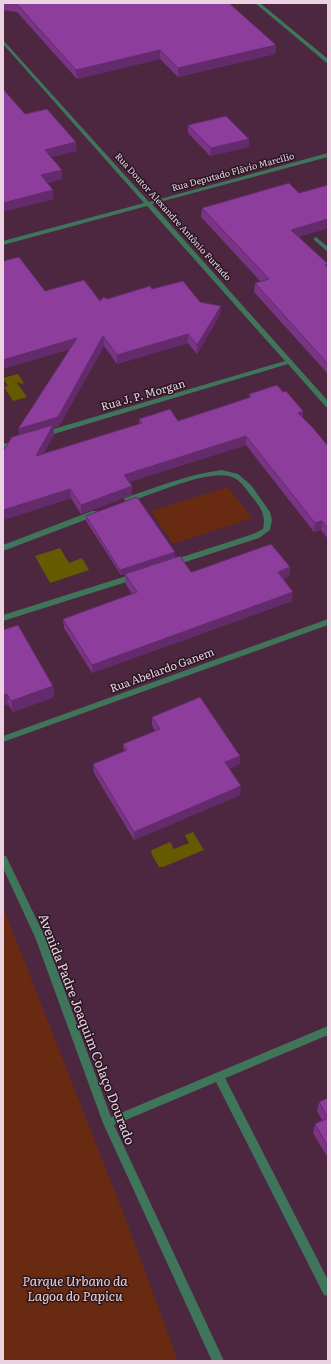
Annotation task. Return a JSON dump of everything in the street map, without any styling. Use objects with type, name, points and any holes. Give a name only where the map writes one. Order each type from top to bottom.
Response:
[{"type":"street","points":[[257,3],[328,62]]},
{"type":"street","name":"Rua Doutor Alexandre Antônio Furtado","points":[[3,41],[328,405]]},
{"type":"street","name":"Rua Deputado Flãvio Marcílio","points":[[3,243],[328,155]]},
{"type":"street","points":[[316,239],[328,250]]},
{"type":"street","name":"Rua J. P. Morgan","points":[[40,436],[289,362]]},
{"type":"street","points":[[3,446],[25,440]]},
{"type":"street","points":[[121,503],[149,492],[218,472],[231,474],[242,479],[267,510],[269,520],[266,530],[256,536],[169,565]]},
{"type":"street","points":[[3,548],[100,511]]},
{"type":"street","points":[[3,618],[147,572]]},
{"type":"street","name":"Rua Abelardo Ganem","points":[[3,739],[328,622]]},
{"type":"street","name":"Avenida Padre Joaquim Colaço Dourado","points":[[3,859],[40,937],[108,1123],[218,1361]]},
{"type":"street","points":[[108,1123],[220,1078],[328,1030]]},
{"type":"street","points":[[220,1078],[328,1291]]},
{"type":"green space","points":[[228,487],[252,518],[173,544],[151,511]]},
{"type":"green space","name":"Parque Urbano da Lagoa do Papicu","points":[[3,907],[129,1228],[178,1361],[3,1361]]},
{"type":"shaded area","points":[[18,374],[24,383],[17,383],[27,397],[13,401],[4,387],[8,386],[3,378]]},
{"type":"shaded area","points":[[60,548],[69,563],[82,558],[89,570],[50,583],[35,556]]},
{"type":"shaded area","points":[[193,832],[204,850],[163,867],[159,867],[151,853],[152,850],[170,842],[174,849],[189,843],[185,835]]},
{"type":"building","points":[[16,3],[229,3],[276,45],[178,68],[160,50],[76,70]]},
{"type":"building","points":[[3,89],[25,114],[47,109],[76,142],[45,150],[62,170],[41,175],[53,190],[3,203]]},
{"type":"building","points":[[226,116],[249,139],[211,148],[188,125]]},
{"type":"building","points":[[289,183],[299,193],[328,185],[328,219],[291,230],[328,264],[325,265],[328,268],[328,364],[255,283],[269,279],[202,208]]},
{"type":"building","points":[[19,257],[45,291],[84,280],[100,301],[104,297],[107,299],[150,286],[152,289],[183,281],[200,302],[221,306],[197,345],[188,334],[117,355],[103,336],[58,417],[18,429],[77,338],[3,360],[3,261]]},
{"type":"building","points":[[277,385],[283,392],[286,391],[303,411],[298,413],[328,446],[328,528],[322,521],[315,523],[246,436],[124,475],[132,486],[81,505],[70,489],[3,510],[3,451],[12,437],[53,425],[36,456],[142,423],[139,419],[170,409],[178,421],[251,397],[249,394]]},
{"type":"building","points":[[137,497],[175,552],[120,570],[86,516]]},
{"type":"building","points":[[271,544],[290,567],[278,572],[293,592],[92,665],[63,619],[137,592],[125,574],[180,556],[191,572]]},
{"type":"building","points":[[18,625],[53,686],[11,701],[7,694],[3,695],[3,630]]},
{"type":"building","points":[[200,697],[240,756],[225,762],[241,786],[134,832],[93,764],[127,750],[123,744],[160,729],[152,717]]},
{"type":"building","points":[[328,1098],[328,1118],[319,1102]]},
{"type":"building","points":[[328,1118],[328,1147],[315,1124]]}]
